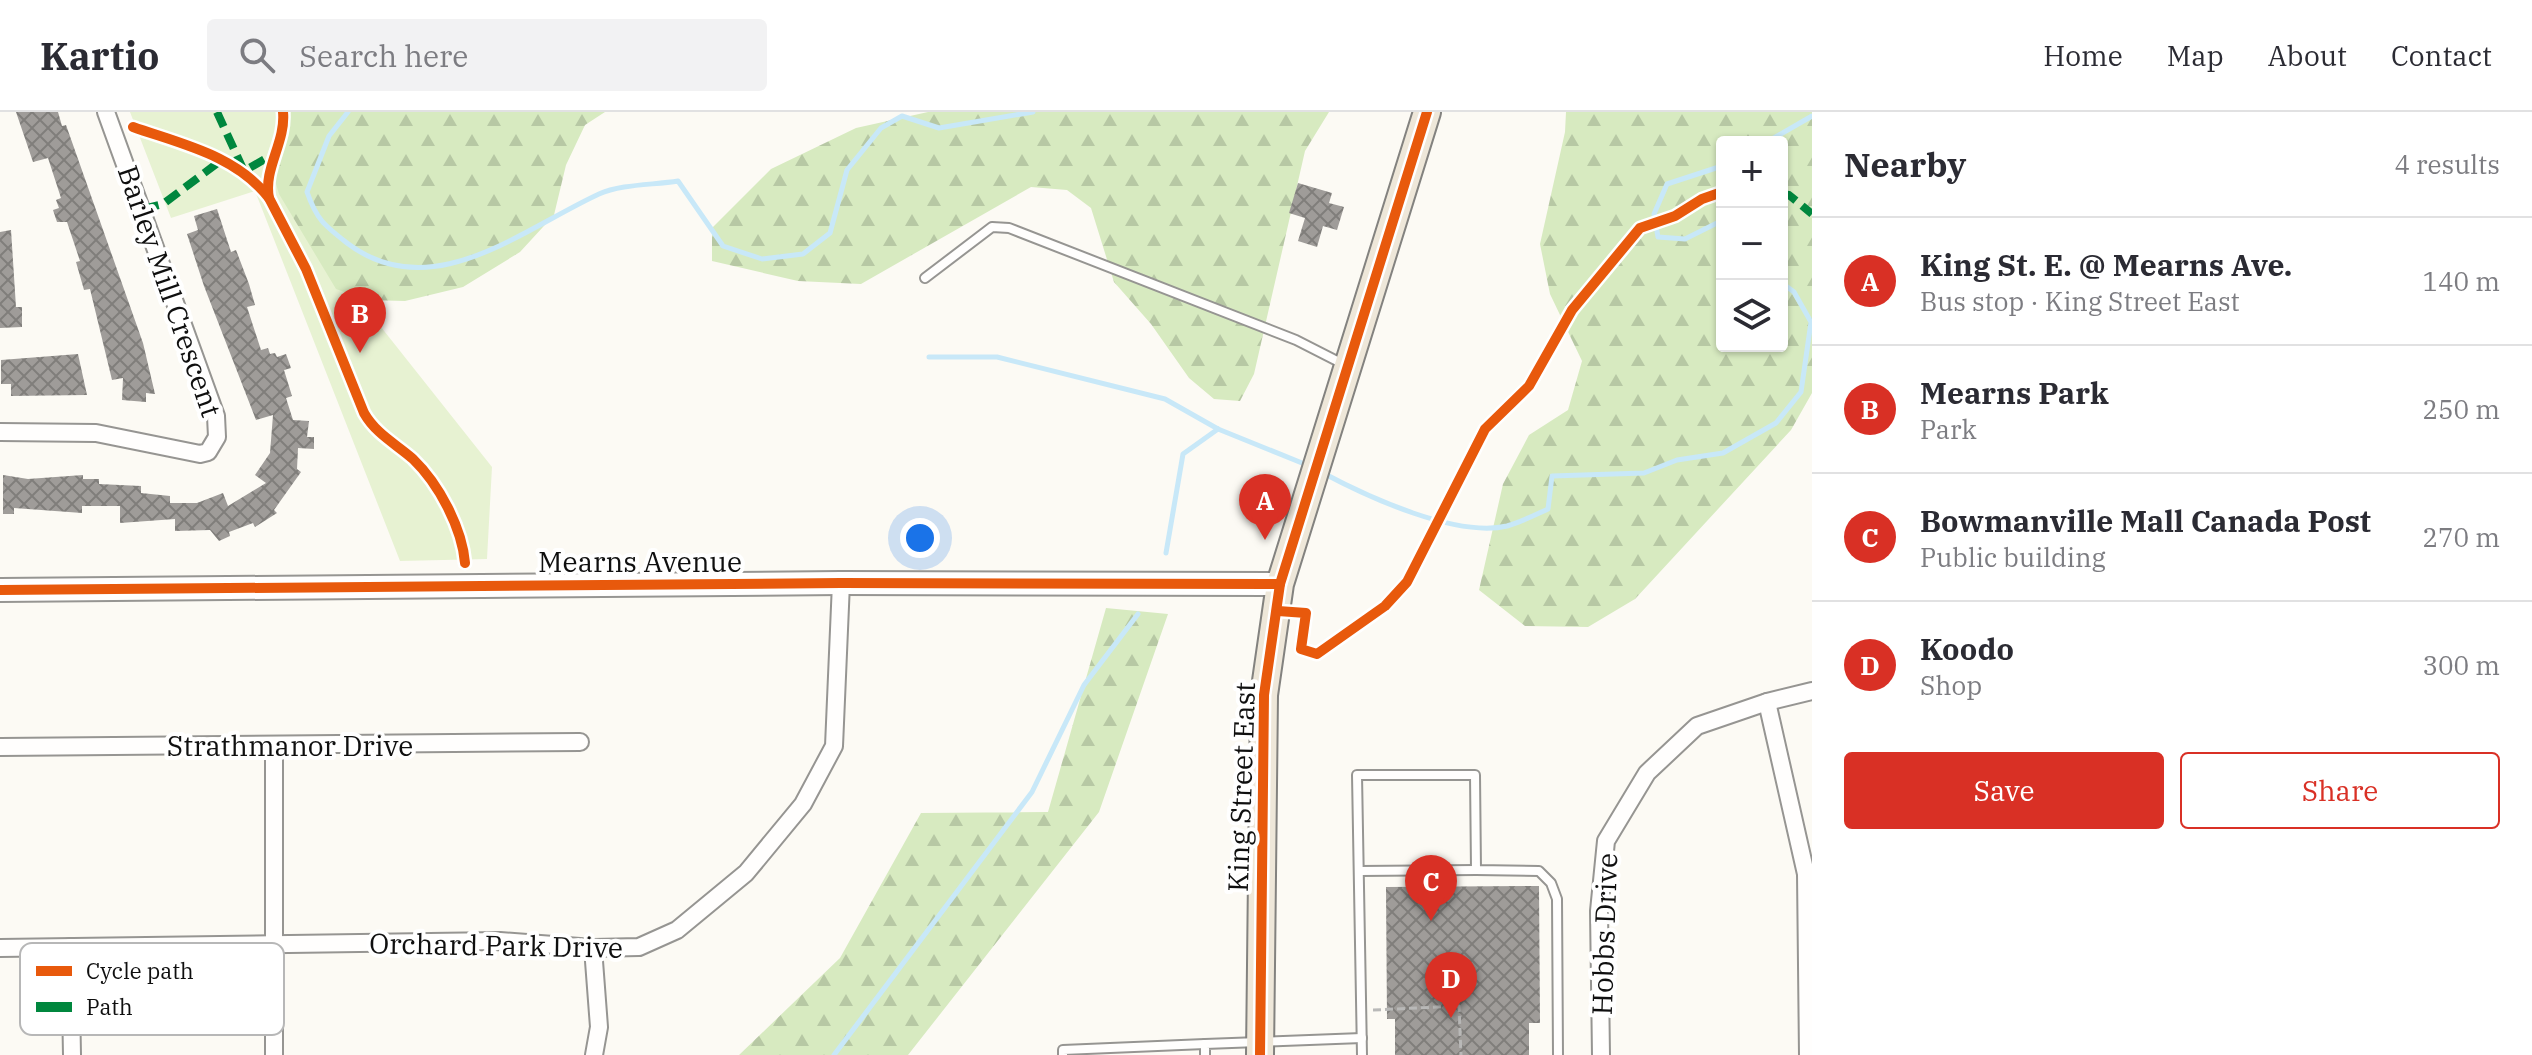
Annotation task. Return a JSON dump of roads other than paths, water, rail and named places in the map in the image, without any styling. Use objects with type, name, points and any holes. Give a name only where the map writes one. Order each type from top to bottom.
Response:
[{"type":"main road","name":"King Street East","points":[[1260,1047],[1264,695],[1280,584],[1304,498],[1427,112]]},
{"type":"street","name":"Barley Mill Crescent","points":[[0,432],[96,433],[200,454],[208,452],[217,437],[216,416],[106,112]]},
{"type":"street","name":"Mearns Avenue","points":[[0,590],[841,583],[1280,584]]},
{"type":"street","name":"Orchard Park Drive","points":[[284,945],[500,941],[593,948],[639,947],[677,930],[746,873],[803,804],[834,746],[841,583]]},
{"type":"street","name":"Hobbs Drive","points":[[1601,1055],[1599,911],[1606,841],[1647,773],[1697,726],[1767,702],[1812,691]]},
{"type":"street","points":[[1767,702],[1806,874],[1808,1055]]},
{"type":"street","name":"Strathmanor Drive","points":[[0,747],[580,742]]},
{"type":"street","points":[[273,943],[274,746]]},
{"type":"street","name":"Orchard Park Drive","points":[[0,948],[20,948]]},
{"type":"street","points":[[593,948],[599,1027],[594,1055]]},
{"type":"street","points":[[72,1035],[72,1055]]},
{"type":"street","points":[[274,1035],[274,1055]]},
{"type":"lane","points":[[925,278],[992,227],[1009,228],[1296,340],[1346,366]]},
{"type":"lane","points":[[1362,1055],[1357,775],[1475,775],[1476,870]]},
{"type":"lane","points":[[1360,871],[1539,871],[1551,883],[1557,899],[1558,1055]]},
{"type":"lane","points":[[1063,1055],[1063,1050],[1205,1044],[1260,1047],[1362,1038]]},
{"type":"lane","points":[[1205,1044],[1205,1055]]},
{"type":"waterway","points":[[348,112],[329,136],[307,192],[322,221],[347,243],[379,261],[411,267],[443,265],[475,256],[608,191],[678,181],[723,246],[762,259],[803,254],[830,233],[847,170],[881,128],[902,116],[939,128],[1033,112]]},
{"type":"waterway","points":[[1777,136],[1812,116]]},
{"type":"waterway","points":[[1716,168],[1667,184],[1654,214],[1658,237],[1685,239],[1716,224]]},
{"type":"waterway","points":[[1323,473],[1413,513],[1463,526],[1487,528],[1507,526],[1548,509],[1552,476],[1644,473],[1677,460],[1723,453],[1776,423],[1801,392],[1811,322],[1794,292],[1788,288]]},
{"type":"waterway","points":[[929,357],[997,357],[1165,399],[1218,429],[1307,465]]},
{"type":"waterway","points":[[1166,553],[1183,454],[1218,429]]},
{"type":"waterway","points":[[834,1055],[1032,792],[1084,685],[1138,614]]},
{"type":"place","name":"Mearns Park","points":[[360,353]]},
{"type":"place","name":"King St. E. @ Mearns Ave.","points":[[1265,540]]},
{"type":"place","name":"Bowmanville Mall Canada Post","points":[[1431,921]]},
{"type":"place","name":"Koodo","points":[[1451,1018]]}]
